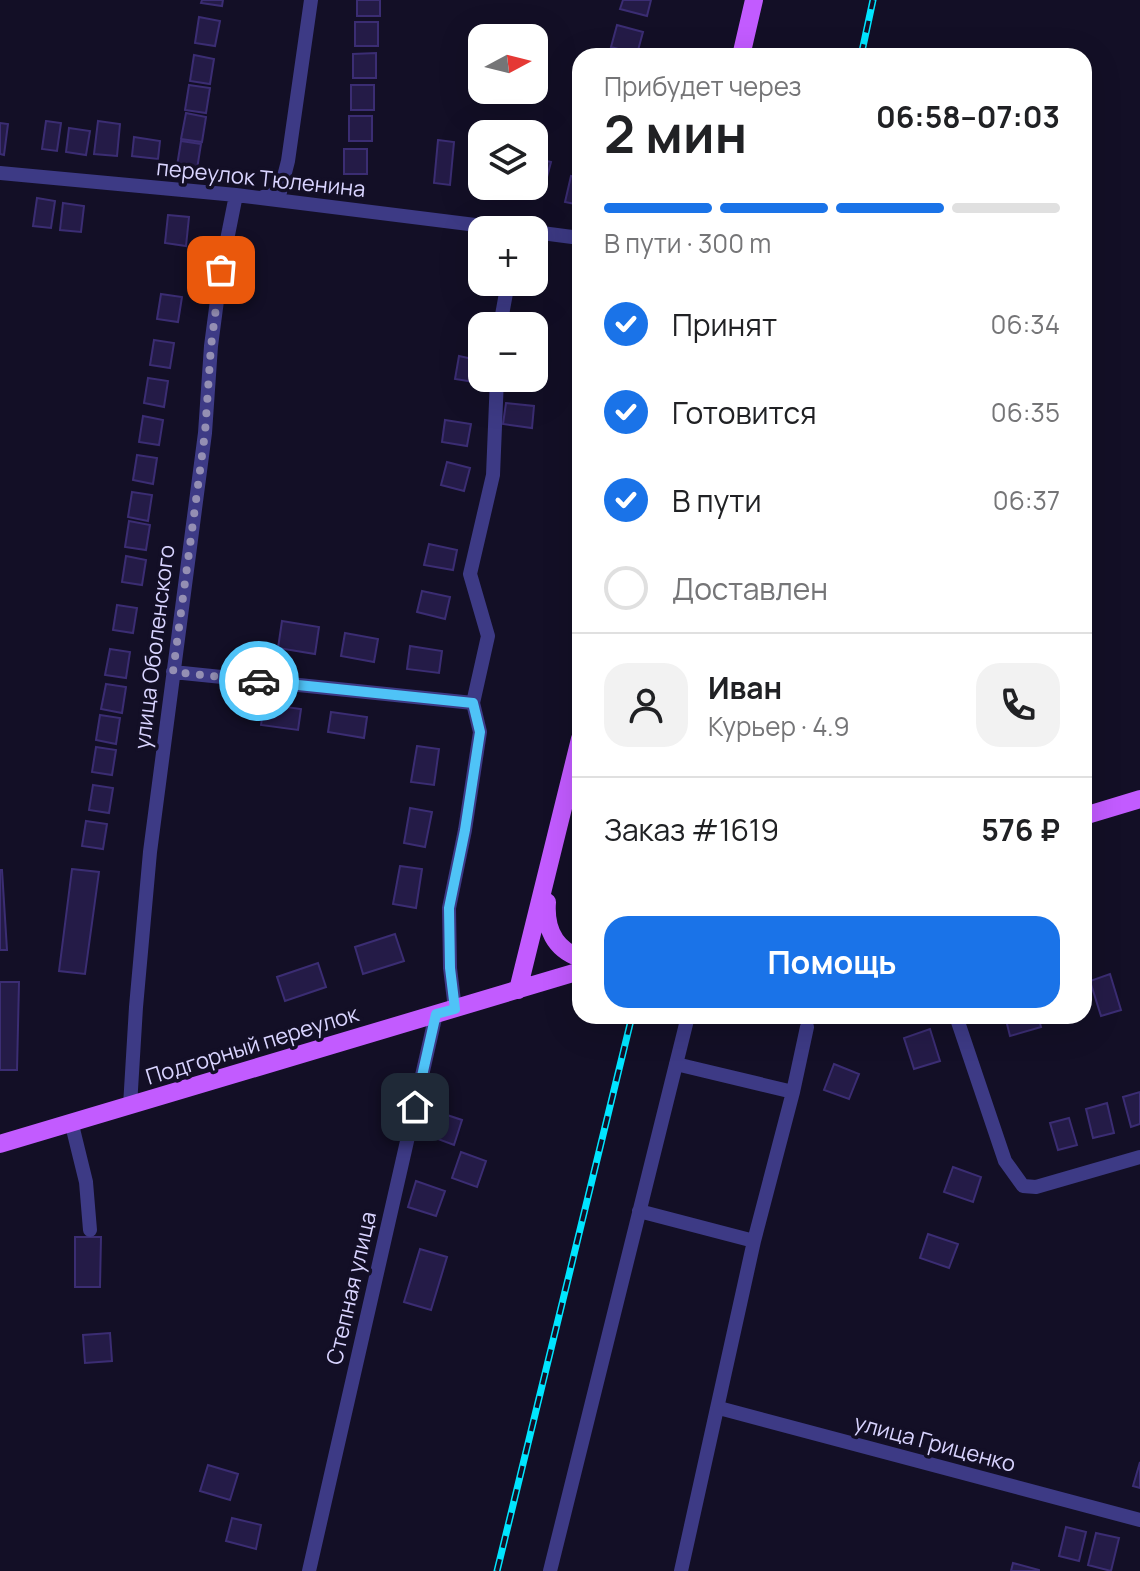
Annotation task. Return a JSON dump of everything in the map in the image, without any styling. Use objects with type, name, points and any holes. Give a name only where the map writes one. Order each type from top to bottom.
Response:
[{"type":"main road","points":[[743,48],[754,0]]},
{"type":"main road","points":[[518,990],[572,772]]},
{"type":"main road","points":[[1092,814],[1140,799]]},
{"type":"main road","points":[[549,867],[546,914],[550,934],[572,955]]},
{"type":"main road","name":"Подгорный переулок","points":[[0,1144],[572,973]]},
{"type":"street","points":[[260,198],[280,192],[311,0]]},
{"type":"street","name":"переулок Тюленина","points":[[0,173],[236,195],[468,224]]},
{"type":"street","name":"улица Оболенского","points":[[130,1106],[148,867],[205,433],[211,346],[221,270],[236,195]]},
{"type":"street","points":[[548,234],[572,237]]},
{"type":"street","points":[[455,1009],[450,968],[449,908],[480,732],[473,703],[488,636],[470,574],[493,475],[496,392]]},
{"type":"street","points":[[173,672],[473,703]]},
{"type":"street","name":"Степная улица","points":[[309,1571],[436,1014]]},
{"type":"street","points":[[550,1571],[686,1024]]},
{"type":"street","points":[[959,1024],[1005,1161],[1023,1186],[1036,1187],[1140,1157]]},
{"type":"street","points":[[681,1571],[754,1241],[807,1027]]},
{"type":"street","points":[[676,1064],[793,1092]]},
{"type":"street","points":[[72,1125],[86,1182],[90,1230]]},
{"type":"street","points":[[639,1211],[754,1241]]},
{"type":"street","name":"улица Гриценко","points":[[719,1408],[1140,1520]]},
{"type":"building","points":[[202,0],[223,0],[222,6],[201,3]]},
{"type":"building","points":[[357,0],[380,0],[380,16],[357,16]]},
{"type":"building","points":[[623,0],[651,0],[647,16],[620,9]]},
{"type":"building","points":[[199,17],[220,21],[215,46],[195,43]]},
{"type":"building","points":[[355,22],[378,22],[378,46],[355,46]]},
{"type":"building","points":[[617,25],[643,32],[639,48],[611,47]]},
{"type":"building","points":[[376,53],[376,78],[353,78],[353,54]]},
{"type":"building","points":[[194,55],[214,59],[210,84],[190,81]]},
{"type":"building","points":[[189,85],[210,88],[206,113],[185,110]]},
{"type":"building","points":[[351,85],[374,85],[374,110],[351,110]]},
{"type":"building","points":[[186,113],[206,117],[202,142],[181,139]]},
{"type":"building","points":[[349,116],[372,116],[372,141],[349,141]]},
{"type":"building","points":[[46,121],[61,123],[57,151],[42,149]]},
{"type":"building","points":[[98,121],[120,124],[117,156],[94,154]]},
{"type":"building","points":[[0,123],[8,124],[4,155],[0,154]]},
{"type":"building","points":[[69,128],[90,131],[86,155],[66,152]]},
{"type":"building","points":[[134,137],[160,141],[158,159],[132,156]]},
{"type":"building","points":[[438,140],[454,142],[450,185],[434,183]]},
{"type":"building","points":[[181,141],[201,144],[197,169],[177,166]]},
{"type":"building","points":[[344,149],[367,149],[367,174],[344,174]]},
{"type":"building","points":[[571,176],[572,176],[572,203],[565,202]]},
{"type":"building","points":[[37,198],[55,201],[51,228],[33,226]]},
{"type":"building","points":[[63,203],[84,206],[81,232],[60,230]]},
{"type":"building","points":[[168,215],[189,217],[186,246],[165,243]]},
{"type":"building","points":[[161,294],[182,297],[178,322],[157,319]]},
{"type":"building","points":[[154,340],[174,343],[170,368],[150,365]]},
{"type":"building","points":[[459,356],[468,358],[468,381],[455,379]]},
{"type":"building","points":[[148,378],[168,381],[164,407],[144,403]]},
{"type":"building","points":[[506,403],[534,406],[532,428],[503,424]]},
{"type":"building","points":[[143,416],[163,420],[159,445],[139,442]]},
{"type":"building","points":[[445,420],[471,424],[467,446],[442,442]]},
{"type":"building","points":[[137,455],[157,458],[153,484],[133,480]]},
{"type":"building","points":[[447,462],[470,468],[464,491],[441,485]]},
{"type":"building","points":[[132,492],[152,495],[148,521],[128,517]]},
{"type":"building","points":[[129,521],[150,525],[146,550],[125,547]]},
{"type":"building","points":[[429,544],[457,550],[453,570],[424,565]]},
{"type":"building","points":[[126,556],[146,560],[142,585],[122,582]]},
{"type":"building","points":[[422,591],[450,597],[445,619],[417,612]]},
{"type":"building","points":[[117,605],[137,608],[133,633],[113,630]]},
{"type":"building","points":[[282,621],[319,627],[315,654],[278,648]]},
{"type":"building","points":[[345,633],[378,639],[374,662],[341,656]]},
{"type":"building","points":[[410,646],[442,651],[439,673],[407,669]]},
{"type":"building","points":[[110,649],[130,652],[126,678],[105,675]]},
{"type":"building","points":[[106,684],[126,687],[122,713],[101,709]]},
{"type":"building","points":[[264,704],[301,709],[298,730],[261,725]]},
{"type":"building","points":[[331,712],[367,717],[364,738],[328,732]]},
{"type":"building","points":[[100,715],[120,718],[116,744],[96,740]]},
{"type":"building","points":[[417,746],[439,749],[434,785],[411,782]]},
{"type":"building","points":[[96,747],[116,750],[112,775],[92,772]]},
{"type":"building","points":[[93,785],[113,788],[109,813],[89,810]]},
{"type":"building","points":[[410,808],[432,812],[425,847],[404,843]]},
{"type":"building","points":[[86,821],[107,824],[103,849],[82,846]]},
{"type":"building","points":[[400,866],[422,869],[416,908],[393,904]]},
{"type":"building","points":[[72,869],[99,872],[85,974],[59,971]]},
{"type":"building","points":[[2,870],[7,950],[0,950]]},
{"type":"building","points":[[395,934],[404,961],[363,974],[355,947]]},
{"type":"building","points":[[318,963],[326,987],[285,1001],[277,977]]},
{"type":"building","points":[[1110,974],[1121,1010],[1101,1016],[1092,980]]},
{"type":"building","points":[[0,982],[19,982],[17,1070],[0,1070]]},
{"type":"building","points":[[1007,1024],[1040,1024],[1041,1027],[1010,1036]]},
{"type":"building","points":[[930,1029],[940,1061],[914,1069],[904,1038]]},
{"type":"building","points":[[834,1064],[859,1074],[849,1099],[824,1090]]},
{"type":"building","points":[[1140,1092],[1140,1124],[1131,1127],[1123,1097]]},
{"type":"building","points":[[1107,1103],[1114,1133],[1093,1138],[1086,1109]]},
{"type":"building","points":[[435,1111],[462,1120],[454,1145],[427,1135]]},
{"type":"building","points":[[1069,1118],[1077,1145],[1058,1150],[1050,1123]]},
{"type":"building","points":[[461,1152],[486,1161],[477,1187],[452,1178]]},
{"type":"building","points":[[953,1167],[981,1177],[973,1202],[944,1192]]},
{"type":"building","points":[[416,1181],[445,1191],[436,1216],[408,1207]]},
{"type":"building","points":[[928,1234],[958,1244],[949,1268],[920,1258]]},
{"type":"building","points":[[75,1237],[101,1237],[100,1287],[75,1287]]},
{"type":"building","points":[[420,1249],[447,1257],[431,1310],[404,1302]]},
{"type":"building","points":[[110,1333],[112,1361],[85,1363],[83,1335]]},
{"type":"building","points":[[1140,1462],[1140,1488],[1133,1486]]},
{"type":"building","points":[[208,1465],[238,1474],[230,1500],[200,1491]]},
{"type":"building","points":[[232,1518],[261,1525],[256,1549],[226,1541]]},
{"type":"building","points":[[1066,1527],[1086,1532],[1079,1561],[1059,1556]]},
{"type":"building","points":[[1096,1533],[1119,1538],[1111,1571],[1088,1565]]},
{"type":"building","points":[[1013,1563],[1039,1570],[1039,1571],[1011,1571]]},
{"type":"railway","points":[[863,48],[873,0]]},
{"type":"railway","points":[[497,1571],[630,1024]]},
{"type":"way so far","points":[[221,270],[211,346],[205,433],[173,672],[259,681]]},
{"type":"route","points":[[259,681],[473,703],[480,732],[449,908],[450,968],[455,1009],[436,1014],[415,1107]]}]
